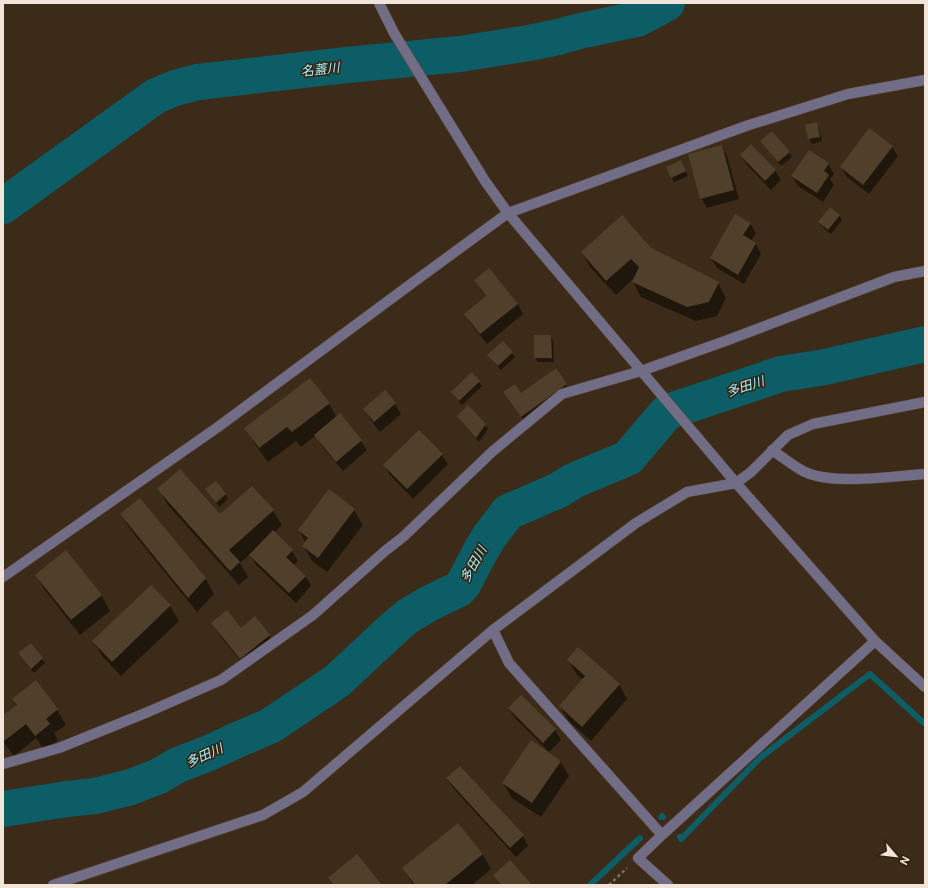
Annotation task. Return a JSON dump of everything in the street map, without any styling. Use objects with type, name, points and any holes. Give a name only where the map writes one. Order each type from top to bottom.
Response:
[{"type":"street","points":[[379,3],[394,33],[419,74],[485,181],[508,213],[725,468],[736,483],[874,641],[925,687]]},
{"type":"street","points":[[3,577],[218,427],[508,213],[746,126],[848,94],[925,80]]},
{"type":"street","points":[[3,764],[59,748],[148,712],[220,680],[313,615],[385,551],[403,537],[493,451],[562,394],[641,371],[728,340],[894,277],[925,271]]},
{"type":"street","points":[[53,885],[263,815],[303,792],[493,630],[636,523],[687,492],[736,483],[751,472],[788,435],[813,424],[925,402]]},
{"type":"street","points":[[772,450],[804,471],[823,477],[856,479],[925,474]]},
{"type":"street","points":[[493,630],[509,663],[662,835]]},
{"type":"street","points":[[668,885],[638,858],[874,641]]},
{"type":"path","points":[[609,885],[638,858]]},
{"type":"building","points":[[817,122],[820,137],[808,139],[805,125]]},
{"type":"building","points":[[869,128],[893,146],[863,185],[840,167]]},
{"type":"building","points":[[772,131],[790,152],[778,162],[760,141]]},
{"type":"building","points":[[751,144],[776,170],[765,181],[740,155]]},
{"type":"building","points":[[722,145],[734,190],[700,199],[688,154]]},
{"type":"building","points":[[809,150],[829,163],[824,171],[829,175],[817,193],[791,176]]},
{"type":"building","points":[[681,160],[686,171],[671,178],[666,167]]},
{"type":"building","points":[[830,207],[840,215],[828,230],[818,222]]},
{"type":"building","points":[[735,214],[751,223],[743,235],[756,243],[738,275],[710,258]]},
{"type":"building","points":[[622,215],[651,248],[719,282],[709,302],[687,307],[632,282],[639,267],[631,259],[606,281],[581,252]]},
{"type":"building","points":[[489,268],[518,304],[480,334],[464,314],[486,296],[474,280]]},
{"type":"building","points":[[534,335],[551,335],[552,358],[534,358]]},
{"type":"building","points":[[503,341],[513,352],[498,366],[487,355]]},
{"type":"building","points":[[556,368],[567,384],[521,417],[503,392],[515,384],[521,393]]},
{"type":"building","points":[[472,372],[480,381],[459,401],[451,392]]},
{"type":"building","points":[[310,378],[330,403],[292,432],[287,427],[259,448],[244,428]]},
{"type":"building","points":[[385,390],[396,403],[374,422],[363,409]]},
{"type":"building","points":[[468,405],[486,424],[476,438],[457,416]]},
{"type":"building","points":[[340,413],[362,440],[336,462],[314,435]]},
{"type":"building","points":[[419,430],[443,454],[407,489],[383,465]]},
{"type":"building","points":[[180,469],[220,514],[252,486],[274,510],[229,550],[240,562],[230,571],[157,489]]},
{"type":"building","points":[[216,481],[226,494],[216,503],[205,489]]},
{"type":"building","points":[[329,489],[355,509],[318,558],[302,546],[308,538],[298,530]]},
{"type":"building","points":[[140,498],[206,578],[188,598],[120,514]]},
{"type":"building","points":[[273,530],[293,550],[286,557],[306,576],[289,593],[249,555]]},
{"type":"building","points":[[66,550],[102,595],[71,620],[35,575]]},
{"type":"building","points":[[151,585],[171,605],[112,662],[92,641]]},
{"type":"building","points":[[227,610],[241,628],[255,616],[270,635],[240,659],[211,623]]},
{"type":"building","points":[[31,643],[43,658],[31,669],[18,653]]},
{"type":"building","points":[[578,647],[620,684],[582,727],[559,706],[585,676],[567,660]]},
{"type":"building","points":[[36,680],[58,709],[46,719],[50,724],[35,736],[26,724],[4,741],[3,715],[17,705],[12,699]]},
{"type":"building","points":[[521,695],[556,729],[543,743],[508,708]]},
{"type":"building","points":[[531,740],[561,761],[532,803],[502,783]]},
{"type":"building","points":[[460,766],[524,835],[510,848],[446,778]]},
{"type":"building","points":[[458,823],[483,854],[445,885],[415,885],[402,868]]},
{"type":"building","points":[[357,854],[382,885],[334,885],[328,878]]},
{"type":"building","points":[[510,860],[532,885],[502,885],[493,875]]},
{"type":"waterway","name":"名蓋川","points":[[3,206],[156,96],[175,88],[198,82],[460,54],[529,43],[637,19],[667,3]]},
{"type":"waterway","name":"多田川","points":[[3,809],[95,796],[131,787],[159,776],[178,765],[270,726],[337,681],[408,616],[428,604],[459,589],[464,583],[489,537],[508,512],[559,490],[573,481],[628,458],[667,412],[781,374],[825,367],[925,344]]},
{"type":"waterway","points":[[680,837],[681,839],[761,757],[870,674],[925,724]]},
{"type":"waterway","points":[[590,885],[640,838]]}]
